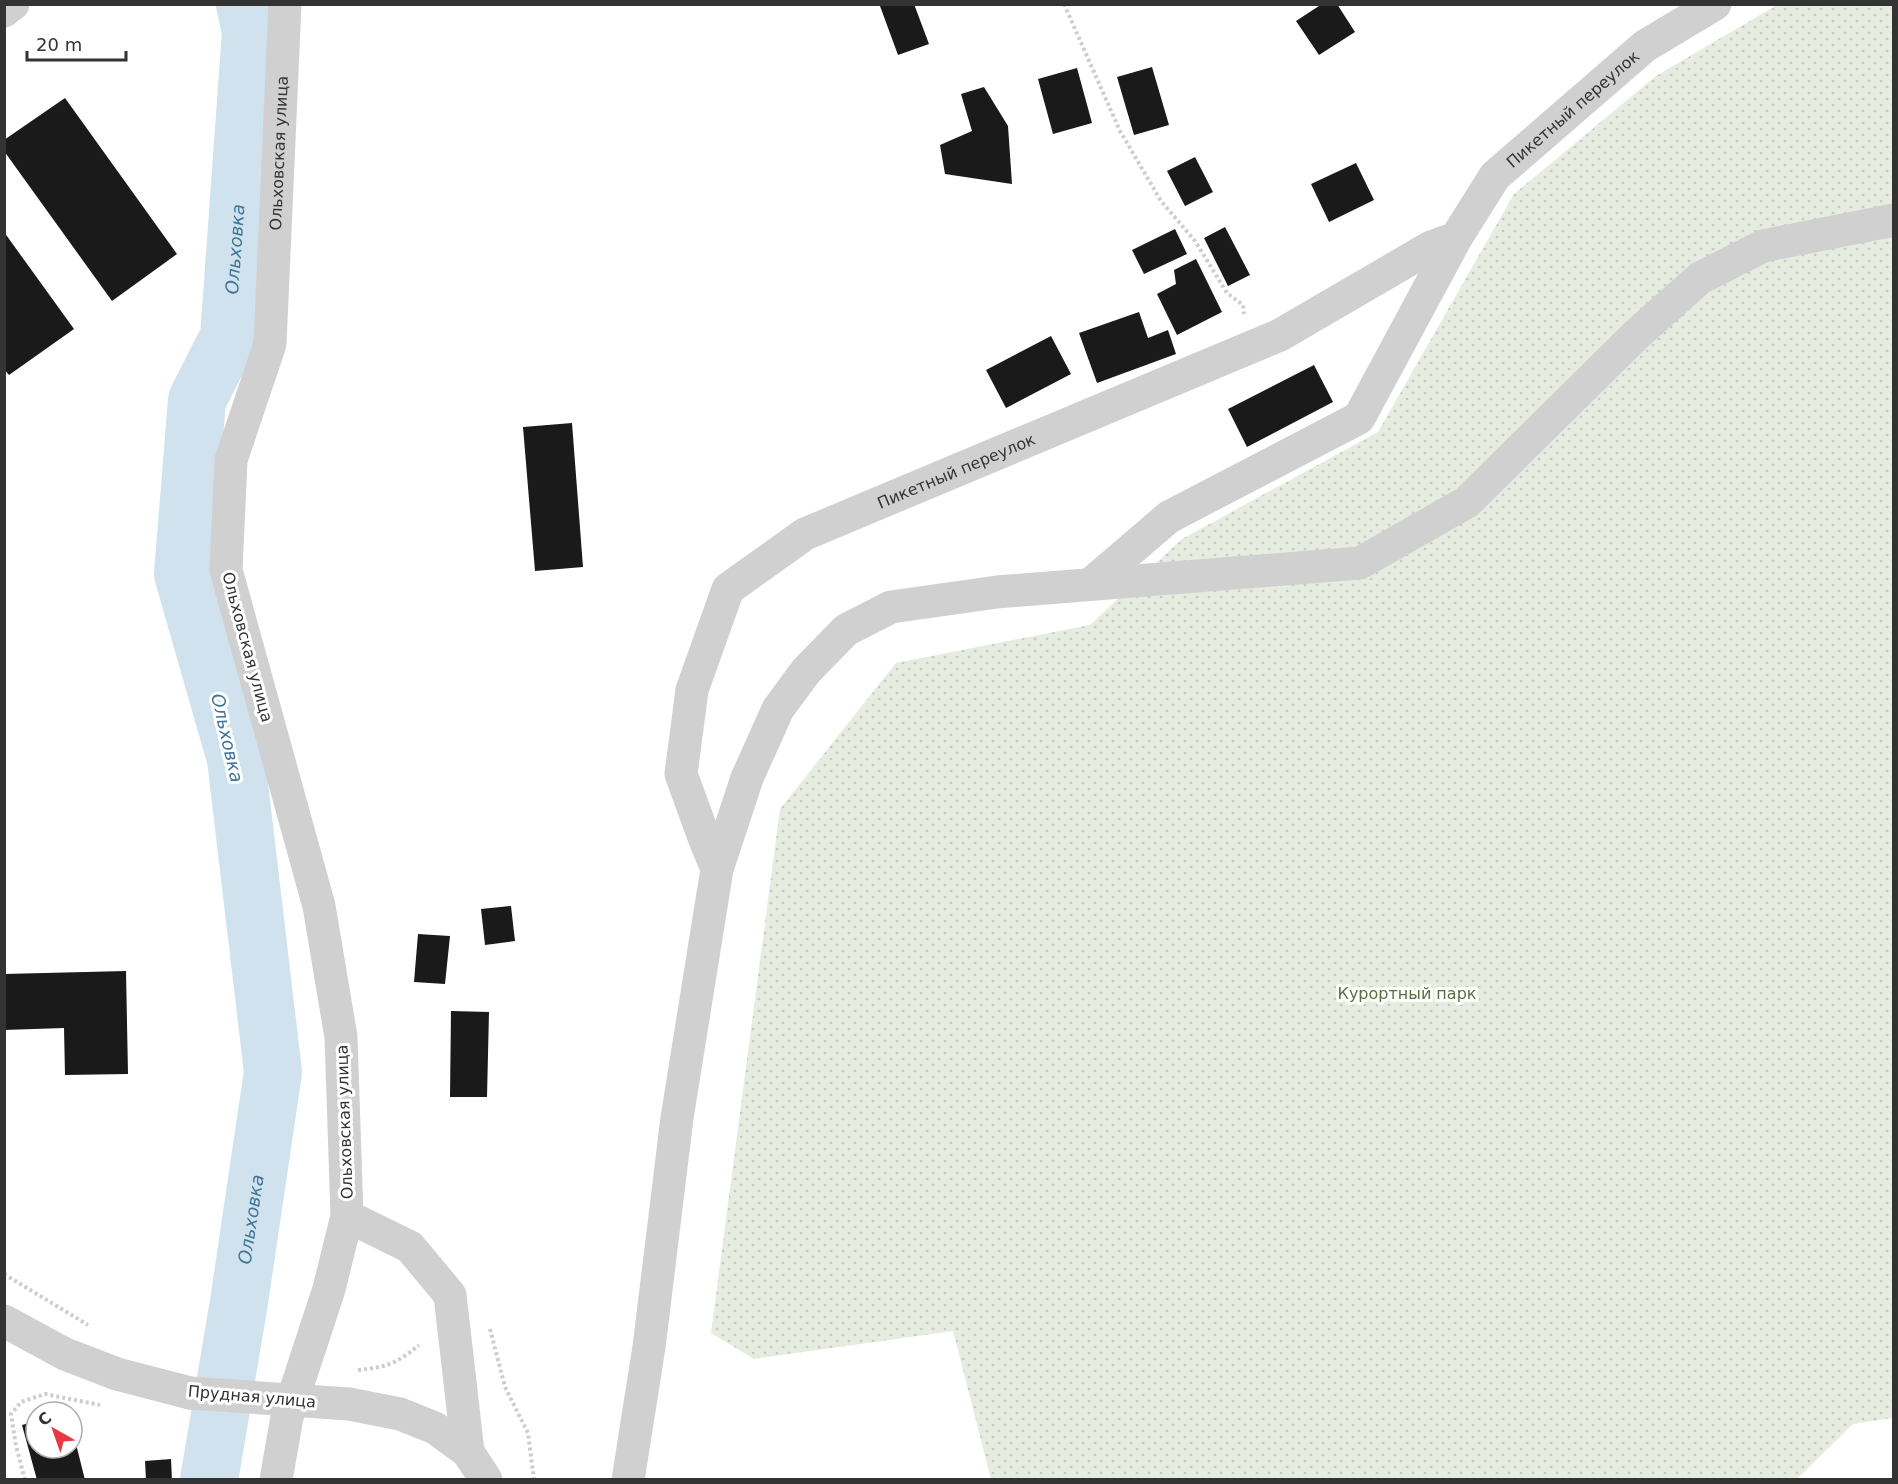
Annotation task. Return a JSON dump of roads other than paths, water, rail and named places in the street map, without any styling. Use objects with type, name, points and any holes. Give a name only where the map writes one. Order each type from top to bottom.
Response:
[{"type":"street","points":[[4,11],[13,4]]},
{"type":"street","name":"Ольховская улица","points":[[276,1479],[287,1418],[329,1288],[347,1216],[341,1037],[319,906],[226,570],[231,460],[270,344],[285,4]]},
{"type":"street","name":"Пикетный переулок","points":[[1092,583],[1168,517],[1359,418],[1456,238],[1495,176],[1645,46],[1715,4]]},
{"type":"street","points":[[628,1479],[650,1347],[677,1118],[717,869],[747,778],[778,709],[806,671],[846,630],[891,607],[997,591],[1360,563],[1467,502],[1636,335],[1700,278],[1763,246],[1893,220]]},
{"type":"street","name":"Пикетный переулок","points":[[717,869],[681,774],[692,690],[728,589],[805,534],[1280,335],[1431,246],[1456,238]]},
{"type":"street","name":"Ольховская улица","points":[[347,1216],[410,1247],[450,1294],[468,1452]]},
{"type":"street","name":"Прудная улица","points":[[4,1321],[65,1354],[117,1374],[190,1393],[349,1404],[400,1414],[435,1428],[468,1452],[486,1479]]},
{"type":"waterway","name":"Ольховка","points":[[209,1480],[239,1302],[273,1072],[236,759],[183,574],[197,400],[229,337],[251,32],[245,4]]},
{"type":"park label","name":"Курортный парк","points":[[1407,993]]}]
